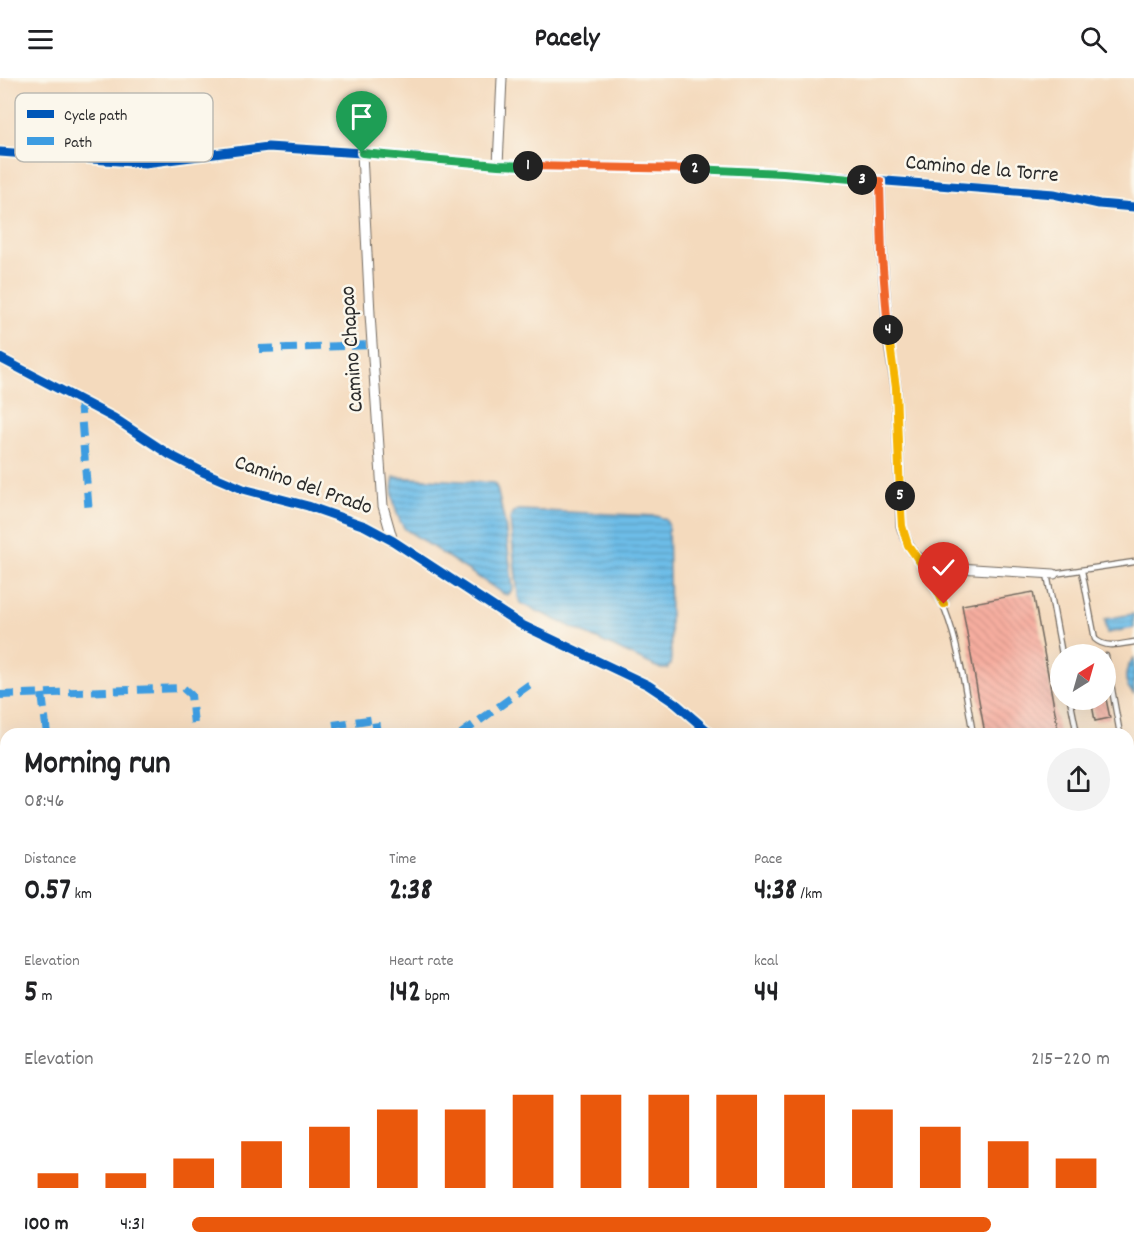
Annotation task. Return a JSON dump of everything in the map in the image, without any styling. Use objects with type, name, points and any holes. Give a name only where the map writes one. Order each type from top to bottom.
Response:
[{"type":"street","points":[[498,165],[502,78]]},
{"type":"street","name":"Camino de la Torre","points":[[213,154],[268,147],[498,165],[783,173],[1054,194],[1099,204],[1134,207]]},
{"type":"street","name":"Camino de la Torre","points":[[0,152],[15,153]]},
{"type":"street","name":"Camino Chapao","points":[[362,153],[383,506],[393,541]]},
{"type":"street","name":"Camino de la Torre","points":[[132,162],[153,162]]},
{"type":"street","points":[[880,181],[889,345],[896,388],[902,526],[908,545],[916,557],[927,563],[943,567],[1051,573]]},
{"type":"street","name":"Camino del Prado","points":[[0,358],[114,418],[170,455],[203,472],[243,489],[308,506],[365,526],[393,541],[520,624],[648,685],[675,703],[704,728]]},
{"type":"lane","points":[[916,557],[931,578],[955,635],[972,728]]},
{"type":"lane","points":[[1061,644],[1051,573],[1082,571],[1134,562]]},
{"type":"lane","points":[[1082,571],[1092,634],[1102,644]]},
{"type":"lane","points":[[1113,644],[1134,642]]},
{"type":"lane","points":[[1072,710],[1076,728]]},
{"type":"lane","points":[[1115,710],[1119,728]]},
{"type":"water","points":[[394,477],[494,483],[505,524],[513,589],[508,595],[405,529],[394,504],[392,490]]},
{"type":"water","points":[[518,510],[657,516],[665,519],[668,524],[671,659],[667,669],[661,669],[520,603],[510,519],[513,512]]},
{"type":"water","points":[[1133,614],[1134,628],[1107,633],[1105,619]]},
{"type":"water","points":[[1134,658],[1134,694],[1126,681],[1126,672]]},
{"type":"building","points":[[1033,592],[1050,685],[1050,710],[1055,710],[1058,728],[984,728],[962,605]]},
{"type":"building","points":[[1093,710],[1108,710],[1110,718],[1095,721]]},
{"type":"marked path","points":[[259,349],[372,345]]},
{"type":"marked path","points":[[80,400],[89,514]]},
{"type":"marked path","points":[[469,728],[533,682]]},
{"type":"marked path","points":[[0,695],[183,688],[191,695],[194,728]]},
{"type":"marked path","points":[[42,694],[46,728]]},
{"type":"marked path","points":[[333,725],[375,719],[376,728]]},
{"type":"cycle path","points":[[213,154],[268,147],[498,165],[783,173],[1054,194],[1099,204],[1134,207]]},
{"type":"cycle path","points":[[0,152],[15,153]]},
{"type":"cycle path","points":[[132,162],[153,162]]},
{"type":"cycle path","points":[[0,358],[114,418],[170,455],[203,472],[243,489],[308,506],[365,526],[393,541],[520,624],[648,685],[675,703],[704,728]]},
{"type":"route","points":[[362,153],[498,165],[692,169],[783,173],[880,181],[882,256],[889,345],[896,388],[902,526],[908,545],[931,578],[944,604]]}]
